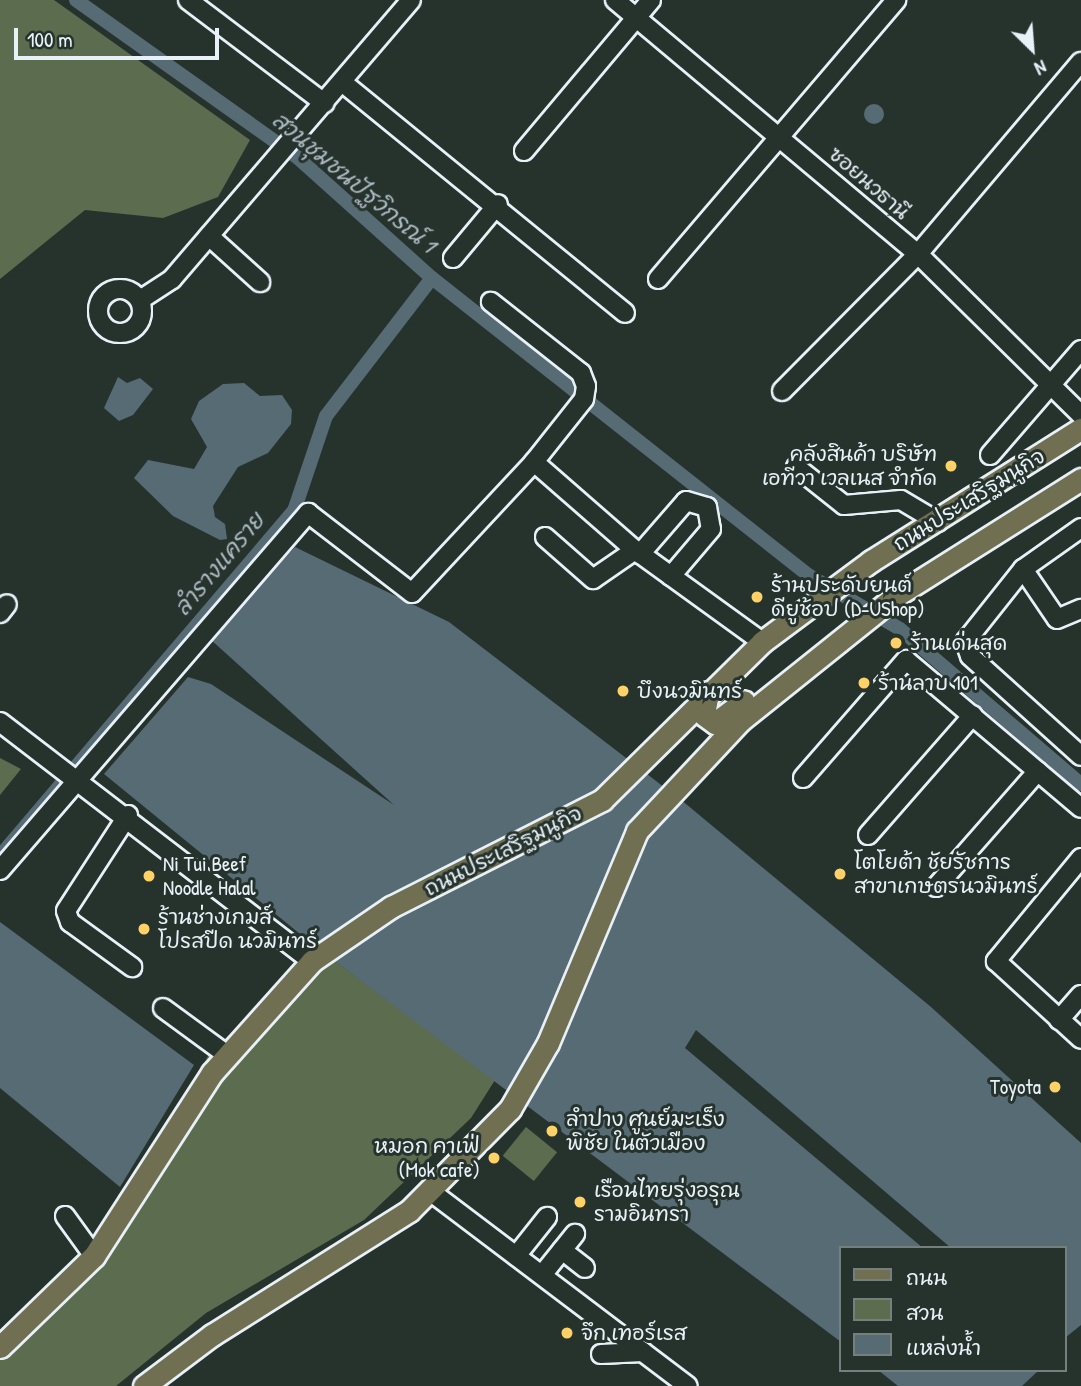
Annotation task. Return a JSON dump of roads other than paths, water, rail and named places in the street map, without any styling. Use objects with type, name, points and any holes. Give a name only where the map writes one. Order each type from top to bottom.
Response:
[{"type":"main road","name":"ถนนประเสริฐมนูกิจ","points":[[0,1348],[94,1256],[212,1073],[316,959],[391,907],[602,800],[708,692],[762,642],[838,586],[1081,429]]},
{"type":"main road","name":"ถนนประเสริฐมนูกิจ","points":[[144,1386],[252,1310],[409,1211],[510,1109],[548,1043],[637,831],[741,720],[873,610],[1081,479]]},
{"type":"main road","points":[[708,692],[704,715],[715,723],[873,610]]},
{"type":"street","points":[[188,0],[324,103]]},
{"type":"street","points":[[140,300],[172,279],[287,148],[411,0]]},
{"type":"street","name":"ซอยนวธานี","points":[[615,0],[918,254],[1054,383],[1081,415]]},
{"type":"street","points":[[524,151],[651,0]]},
{"type":"street","points":[[658,279],[896,0]]},
{"type":"street","points":[[782,391],[918,254],[1081,62]]},
{"type":"street","points":[[342,82],[498,204],[625,313]]},
{"type":"street","points":[[453,258],[498,204]]},
{"type":"street","points":[[209,236],[260,282]]},
{"type":"street","points":[[0,870],[73,772],[308,513],[412,593],[534,462],[585,396],[581,373],[491,302]]},
{"type":"street","points":[[990,454],[1081,350]]},
{"type":"street","points":[[534,462],[638,552],[762,642]]},
{"type":"street","points":[[796,467],[844,505],[901,500],[938,522]]},
{"type":"street","points":[[545,537],[593,579],[638,552],[686,501],[708,508],[711,529],[671,576]]},
{"type":"street","points":[[1081,528],[1023,569],[965,637],[965,647],[1081,756]]},
{"type":"street","points":[[1023,569],[1057,619],[1081,609]]},
{"type":"street","points":[[803,778],[906,660],[1081,808]]},
{"type":"street","points":[[868,835],[973,715]]},
{"type":"street","points":[[0,722],[73,772],[316,959]]},
{"type":"street","points":[[936,887],[1038,771]]},
{"type":"street","points":[[128,816],[66,911],[70,922],[132,967]]},
{"type":"street","points":[[1081,858],[1002,950],[997,968],[1081,1039]]},
{"type":"street","points":[[1059,1020],[1081,995]]},
{"type":"street","points":[[163,1009],[226,1055]]},
{"type":"street","points":[[430,1191],[688,1386]]},
{"type":"street","points":[[65,1216],[94,1256]]},
{"type":"street","points":[[516,1256],[547,1217]]},
{"type":"street","points":[[542,1275],[575,1234]]},
{"type":"street","points":[[562,1250],[585,1268]]},
{"type":"street","points":[[601,1354],[643,1352]]},
{"type":"water","points":[[874,104],[881,107],[884,114],[881,121],[874,124],[867,121],[864,114],[867,107]]},
{"type":"water","points":[[118,377],[127,383],[140,378],[153,389],[133,415],[119,421],[104,408]]},
{"type":"water","points":[[244,383],[260,396],[282,395],[292,410],[291,424],[268,453],[238,467],[213,506],[215,517],[225,524],[227,539],[220,540],[173,516],[134,478],[148,460],[194,469],[207,447],[191,419],[199,401],[223,384]]},
{"type":"water","points":[[295,547],[449,622],[686,804],[931,1007],[1081,1143],[1081,1325],[1067,1336],[1067,1246],[949,1246],[696,1030],[685,1048],[921,1246],[839,1246],[839,1340],[316,947],[104,774],[188,677],[211,684],[394,805],[210,639]]},
{"type":"water","points":[[0,922],[194,1065],[120,1187],[0,1088]]},
{"type":"water","points":[[880,1372],[1037,1372],[1022,1386],[898,1386]]},
{"type":"waterway","name":"สวนชุมชนปัฐวิกรณ์ 1","points":[[76,0],[297,157],[432,278],[810,576],[900,629],[1081,784]]},
{"type":"waterway","name":"ลำรางแคราย","points":[[0,856],[294,511],[326,416],[432,278]]},
{"type":"place","name":"คลังสินค้า บริษัท เอทีวา เวลเนส จำกัด","points":[[951,466]]},
{"type":"place","name":"ร้านประดับยนต์ ดียูช้อป (D-UShop)","points":[[757,597]]},
{"type":"place","name":"ร้านเด่นสุด","points":[[896,643]]},
{"type":"place","name":"ร้านลาบ 101","points":[[864,683]]},
{"type":"place","name":"บึงนวมินทร์","points":[[623,691]]},
{"type":"place","name":"โตโยต้า ชัยรัชการ สาขาเกษตรนวมินทร์","points":[[840,874]]},
{"type":"place","name":"Ni Tui Beef Noodle Halal","points":[[149,876]]},
{"type":"place","name":"ร้านช่างเกมส์ โปรสปีด นวมินทร์","points":[[144,929]]},
{"type":"place","name":"Toyota","points":[[1055,1087]]},
{"type":"place","name":"ลำปาง ศูนย์มะเร็ง พิชัย ในตัวเมือง","points":[[552,1131]]},
{"type":"place","name":"หมอก คาเฟ่ (Mok cafe)","points":[[494,1158]]},
{"type":"place","name":"เรือนไทยรุ่งอรุณ รามอินทรา","points":[[580,1202]]},
{"type":"place","name":"จึก เทอร์เรส","points":[[567,1333]]}]
